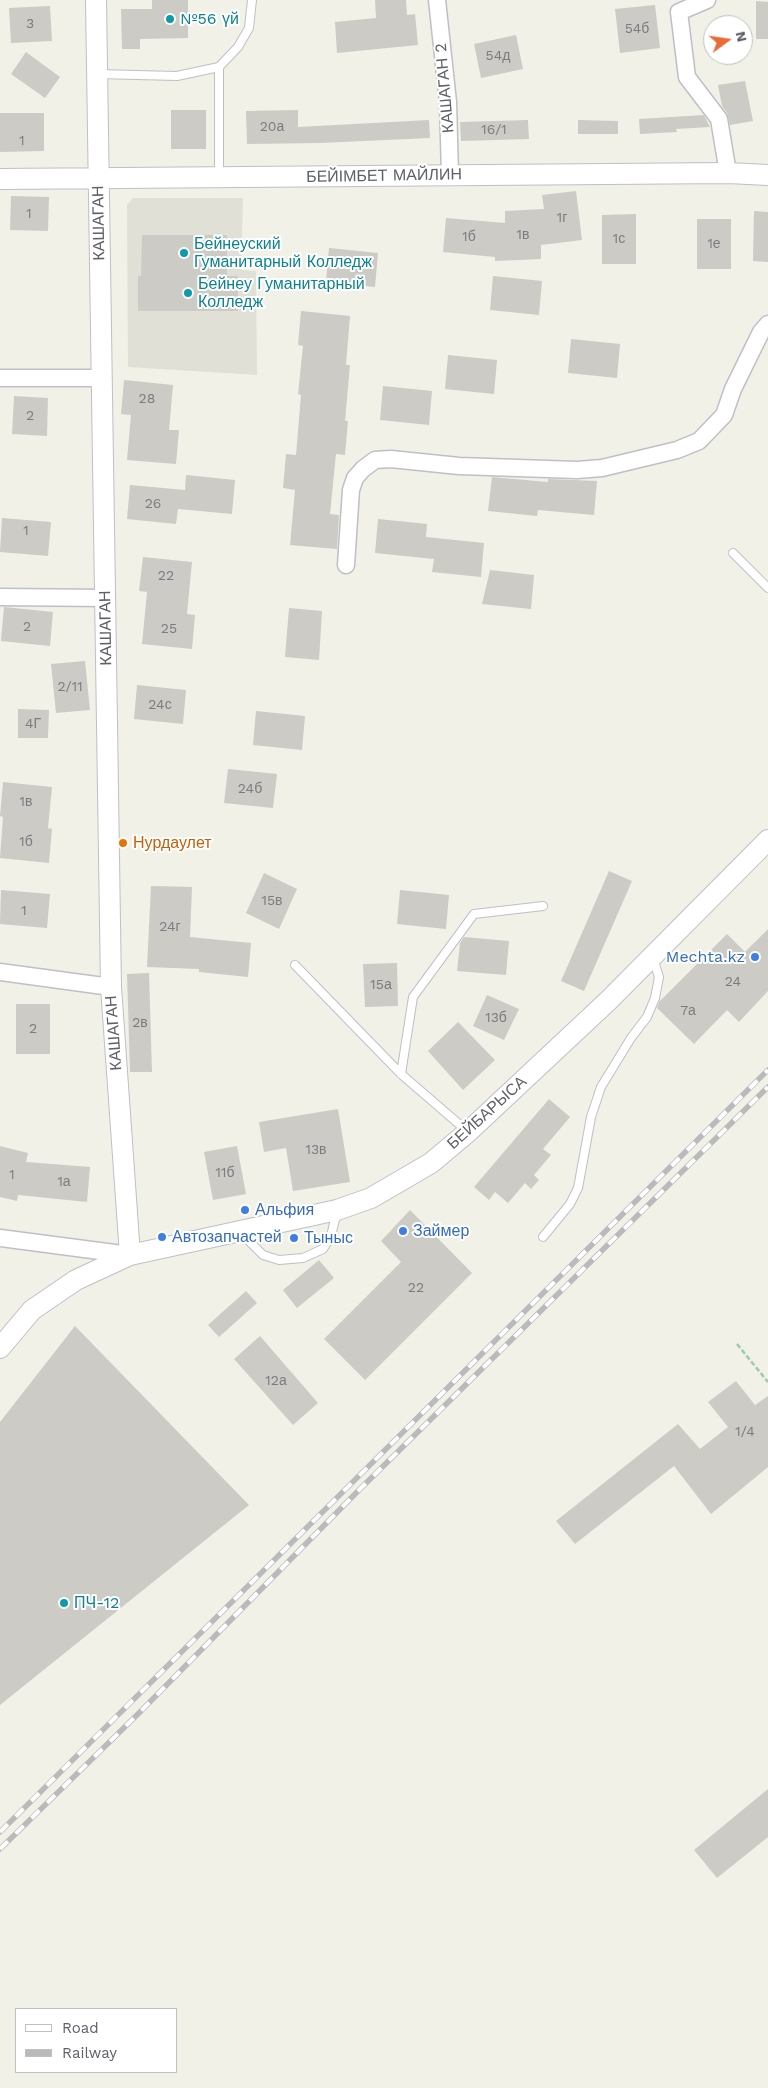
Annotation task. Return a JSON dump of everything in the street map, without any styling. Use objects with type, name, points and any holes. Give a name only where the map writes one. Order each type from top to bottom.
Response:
[{"type":"street","name":"КАШАГАН","points":[[96,0],[111,986],[130,1255]]},
{"type":"street","name":"КАШАГАН 2","points":[[437,0],[448,102],[450,176]]},
{"type":"street","points":[[707,0],[680,12],[687,77],[719,118],[728,173]]},
{"type":"street","name":"БЕЙІМБЕТ МАЙЛИН","points":[[0,179],[728,173],[768,175]]},
{"type":"street","points":[[346,564],[351,490],[355,478],[375,460],[391,459],[459,466],[578,470],[602,468],[676,450],[699,442],[724,415],[733,389],[761,332],[768,324]]},
{"type":"street","points":[[0,378],[102,378]]},
{"type":"street","points":[[0,597],[106,598]]},
{"type":"street","name":"БЕЙБАРЫСА","points":[[0,1348],[32,1310],[76,1280],[130,1255],[337,1210],[370,1198],[431,1163],[468,1132],[608,1001],[768,840]]},
{"type":"street","points":[[0,972],[111,986]]},
{"type":"street","points":[[0,1238],[130,1255]]},
{"type":"lane","points":[[97,74],[177,76],[219,67],[238,47],[248,28],[252,0]]},
{"type":"lane","points":[[219,67],[219,178]]},
{"type":"lane","points":[[733,553],[768,588]]},
{"type":"lane","points":[[400,1074],[413,997],[474,914],[543,906]]},
{"type":"lane","points":[[543,1237],[570,1204],[578,1188],[591,1117],[601,1087],[631,1038],[647,1017],[655,998],[659,976],[653,956]]},
{"type":"lane","points":[[295,965],[400,1074],[468,1132]]},
{"type":"lane","points":[[240,1232],[263,1254],[279,1260],[303,1258],[322,1249],[331,1236],[337,1210]]},
{"type":"path","points":[[737,1344],[768,1382]]},
{"type":"shaded area","points":[[133,198],[243,198],[241,270],[256,271],[257,375],[128,367],[127,205]]},
{"type":"building","points":[[152,0],[188,0],[188,38],[140,39],[140,49],[122,49],[121,9],[152,9]]},
{"type":"building","points":[[375,0],[406,0],[407,15],[415,14],[418,45],[337,53],[335,22],[376,18]]},
{"type":"building","points":[[756,1],[768,2],[768,39],[756,39]]},
{"type":"building","points":[[655,5],[660,48],[620,53],[615,9]]},
{"type":"building","points":[[50,6],[52,41],[11,43],[9,8]]},
{"type":"building","points":[[516,35],[523,69],[481,78],[474,44]]},
{"type":"building","points":[[26,52],[60,77],[45,98],[11,74]]},
{"type":"building","points":[[745,81],[753,121],[730,125],[727,113],[722,106],[718,85]]},
{"type":"building","points":[[171,110],[206,110],[206,149],[171,149]]},
{"type":"building","points":[[298,110],[298,127],[429,120],[430,138],[247,144],[246,111]]},
{"type":"building","points":[[0,113],[44,113],[44,151],[0,152]]},
{"type":"building","points":[[704,115],[710,127],[676,129],[677,132],[640,134],[639,119]]},
{"type":"building","points":[[528,120],[529,139],[461,141],[460,122]]},
{"type":"building","points":[[578,120],[618,121],[618,134],[578,134]]},
{"type":"building","points":[[576,191],[582,240],[541,245],[541,259],[495,261],[495,257],[443,252],[446,218],[505,223],[505,211],[544,209],[542,195]]},
{"type":"building","points":[[11,196],[49,197],[48,231],[10,230]]},
{"type":"building","points":[[754,211],[768,212],[768,262],[753,261]]},
{"type":"building","points":[[636,214],[636,264],[602,264],[602,215]]},
{"type":"building","points":[[697,219],[731,219],[731,269],[697,269]]},
{"type":"building","points":[[142,235],[227,235],[227,276],[238,276],[238,311],[138,311],[138,276],[141,276]]},
{"type":"building","points":[[329,248],[378,253],[375,287],[326,282]]},
{"type":"building","points":[[493,276],[542,281],[539,315],[490,310]]},
{"type":"building","points":[[301,311],[350,316],[346,365],[350,365],[345,421],[348,421],[345,455],[336,454],[330,514],[339,515],[337,549],[290,545],[295,490],[283,488],[286,454],[296,455],[301,395],[298,394],[303,346],[298,345]]},
{"type":"building","points":[[571,339],[620,344],[617,378],[568,373]]},
{"type":"building","points":[[448,355],[497,360],[494,394],[445,389]]},
{"type":"building","points":[[124,380],[173,385],[169,430],[179,430],[176,464],[127,460],[131,415],[121,414]]},
{"type":"building","points":[[383,386],[432,391],[429,425],[380,420]]},
{"type":"building","points":[[14,396],[48,398],[47,436],[12,434]]},
{"type":"building","points":[[186,475],[235,480],[232,514],[178,509],[176,524],[127,519],[130,485],[185,490]]},
{"type":"building","points":[[492,477],[548,482],[548,479],[597,481],[594,515],[538,510],[537,516],[488,511]]},
{"type":"building","points":[[2,518],[51,522],[48,556],[0,552]]},
{"type":"building","points":[[378,519],[427,524],[426,537],[484,543],[481,577],[432,572],[434,559],[375,553]]},
{"type":"building","points":[[143,557],[192,562],[187,614],[195,615],[192,649],[142,644],[147,592],[139,591]]},
{"type":"building","points":[[490,570],[534,575],[531,609],[482,604]]},
{"type":"building","points":[[4,607],[53,612],[50,646],[1,641]]},
{"type":"building","points":[[289,608],[322,611],[319,660],[285,657]]},
{"type":"building","points":[[85,661],[90,710],[56,713],[51,664]]},
{"type":"building","points":[[137,685],[186,690],[183,724],[134,719]]},
{"type":"building","points":[[18,709],[49,710],[48,738],[18,738]]},
{"type":"building","points":[[256,711],[305,716],[302,750],[253,745]]},
{"type":"building","points":[[228,769],[277,774],[273,808],[224,803]]},
{"type":"building","points":[[3,782],[52,787],[48,828],[52,829],[49,863],[0,858],[3,817],[0,816]]},
{"type":"building","points":[[609,871],[632,881],[584,991],[561,981]]},
{"type":"building","points":[[264,873],[297,889],[279,929],[246,913]]},
{"type":"building","points":[[151,886],[192,887],[190,937],[251,943],[248,977],[199,972],[199,969],[147,967]]},
{"type":"building","points":[[1,890],[50,894],[47,928],[0,924]]},
{"type":"building","points":[[400,890],[449,895],[446,929],[397,924]]},
{"type":"building","points":[[768,929],[768,991],[739,1022],[727,1010],[694,1044],[657,1008],[659,1002],[727,934],[745,952]]},
{"type":"building","points":[[464,937],[509,941],[506,975],[457,971],[460,943]]},
{"type":"building","points":[[397,963],[398,1006],[365,1007],[363,964]]},
{"type":"building","points":[[149,973],[152,1072],[130,1072],[127,974]]},
{"type":"building","points":[[487,995],[519,1009],[504,1040],[473,1026]]},
{"type":"building","points":[[16,1004],[50,1004],[50,1054],[16,1054]]},
{"type":"building","points":[[458,1022],[495,1060],[463,1090],[428,1051]]},
{"type":"building","points":[[549,1099],[570,1117],[543,1149],[551,1155],[534,1175],[539,1180],[531,1189],[525,1183],[508,1203],[495,1192],[489,1200],[474,1187]]},
{"type":"building","points":[[338,1109],[350,1182],[293,1191],[286,1148],[264,1152],[259,1122]]},
{"type":"building","points":[[0,1146],[28,1153],[26,1162],[90,1167],[87,1202],[18,1195],[17,1201],[0,1197]]},
{"type":"building","points":[[237,1146],[246,1194],[213,1200],[204,1152]]},
{"type":"building","points":[[410,1210],[472,1273],[365,1380],[324,1339],[401,1262],[381,1241]]},
{"type":"building","points":[[319,1260],[334,1278],[297,1308],[283,1290]]},
{"type":"building","points":[[246,1291],[257,1303],[219,1337],[208,1325]]},
{"type":"building","name":"ПЧ-12","points":[[75,1326],[249,1505],[0,1705],[0,1422]]},
{"type":"building","points":[[260,1336],[318,1403],[293,1425],[234,1359]]},
{"type":"building","points":[[736,1381],[755,1405],[768,1396],[768,1467],[711,1514],[674,1466],[575,1544],[556,1521],[678,1424],[700,1449],[728,1427],[708,1402]]},
{"type":"building","points":[[768,1789],[768,1837],[717,1878],[694,1850]]},
{"type":"railway","points":[[0,1832],[768,1070]]},
{"type":"railway","points":[[0,1849],[137,1715],[359,1490],[768,1087]]},
{"type":"place","name":"№56 үй","points":[[170,19]]},
{"type":"place","name":"Бейнеуский Гуманитарный Колледж","points":[[184,253]]},
{"type":"place","name":"Бейнеу Гуманитарный Колледж","points":[[188,293]]},
{"type":"place","name":"Нурдаулет","points":[[123,843]]},
{"type":"place","name":"Mechta.kz","points":[[755,957]]},
{"type":"place","name":"Альфия","points":[[245,1210]]},
{"type":"place","name":"Займер","points":[[403,1231]]},
{"type":"place","name":"Автозапчастей","points":[[162,1237]]},
{"type":"place","name":"Тыныс","points":[[294,1238]]},
{"type":"place","name":"ПЧ-12","points":[[64,1603]]}]
